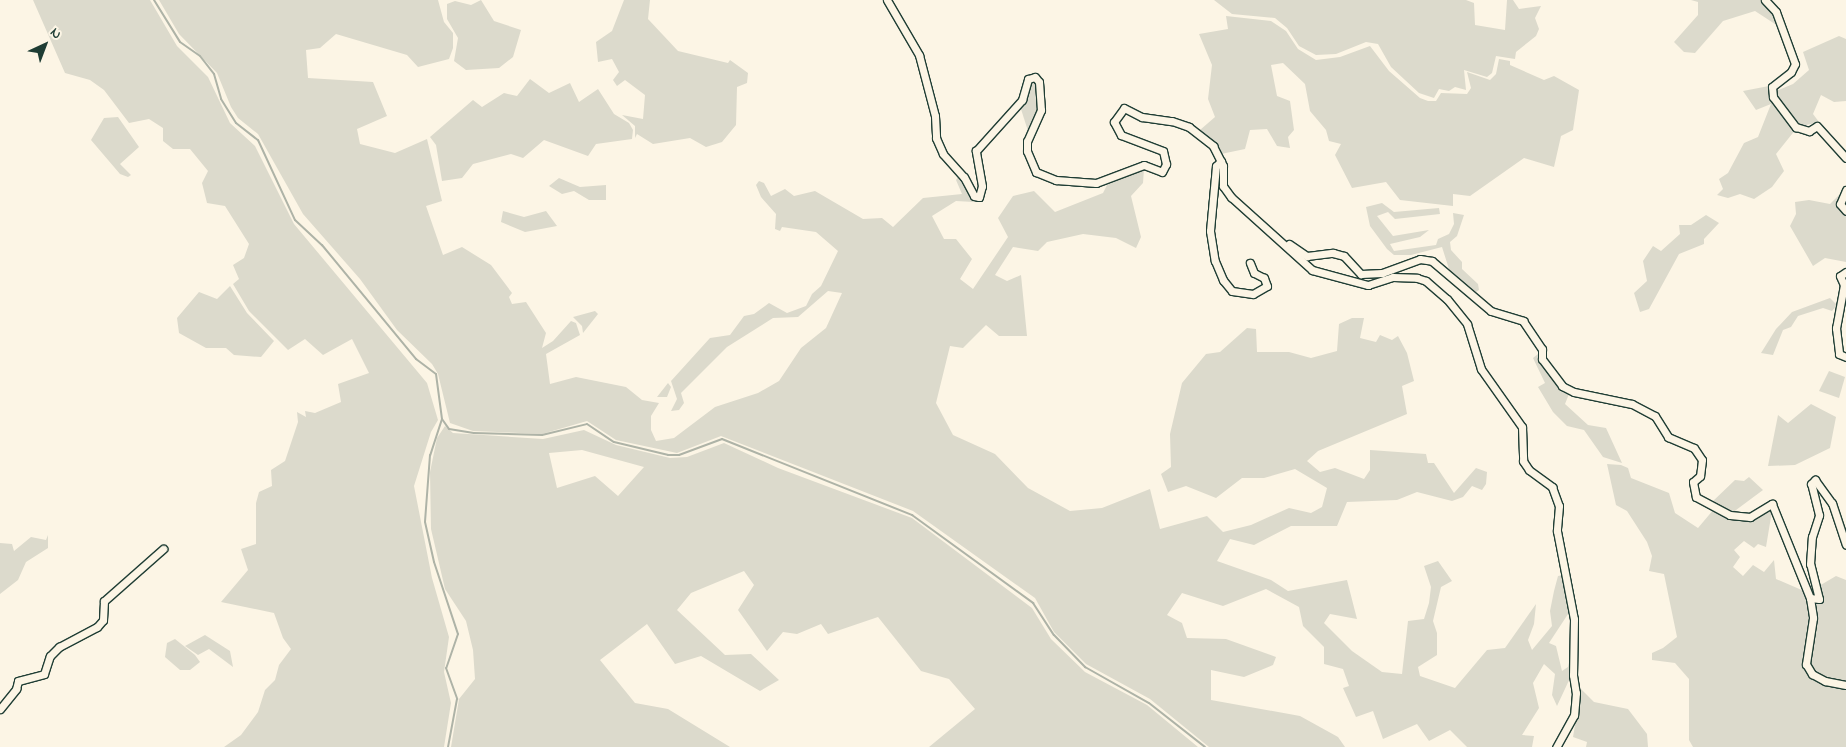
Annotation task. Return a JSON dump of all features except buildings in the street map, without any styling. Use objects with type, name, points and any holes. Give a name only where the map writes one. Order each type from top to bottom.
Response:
[{"type":"street","points":[[887,0],[920,55],[936,116],[936,138],[943,154],[964,177],[974,196],[979,197],[982,186],[976,151],[1022,100],[1028,79],[1035,77],[1039,82],[1041,110],[1027,141],[1027,151],[1036,172],[1056,180],[1096,183],[1144,165],[1162,172],[1166,164],[1163,151],[1120,135],[1116,130],[1117,113],[1124,108],[1142,117],[1189,127],[1212,146],[1221,161],[1223,186],[1231,197],[1284,242],[1312,270],[1330,276],[1342,276],[1368,285],[1393,277],[1417,278],[1434,287],[1467,324],[1481,369],[1522,427],[1523,461],[1556,494],[1559,506],[1557,531],[1572,596],[1576,693],[1574,715],[1556,747]]},
{"type":"street","points":[[1765,0],[1776,12],[1795,64],[1791,72],[1772,87],[1773,97],[1796,127],[1809,131],[1817,126],[1846,158]]},
{"type":"street","points":[[1221,161],[1216,166],[1210,231],[1215,261],[1223,280],[1232,291],[1253,294],[1267,286],[1268,282],[1254,273],[1250,263]]},
{"type":"street","points":[[1846,190],[1840,204],[1846,211]]},
{"type":"street","points":[[1284,242],[1313,257]]},
{"type":"street","points":[[1313,257],[1322,253],[1344,256],[1361,274],[1369,274],[1420,259],[1432,261],[1491,311],[1523,321],[1542,349],[1542,359],[1562,386],[1574,392],[1632,404],[1655,416],[1668,437],[1694,448],[1702,460],[1700,476],[1693,482],[1696,497],[1730,515],[1750,517],[1772,504],[1810,598],[1813,618],[1806,664],[1812,674],[1825,681],[1846,685]]},
{"type":"street","points":[[1313,257],[1312,265],[1330,276]]},
{"type":"street","points":[[1846,272],[1840,276],[1844,285],[1836,328],[1839,354],[1846,357]]},
{"type":"street","points":[[1810,598],[1819,598],[1810,564],[1812,537],[1819,516],[1811,484],[1815,480],[1832,503],[1846,545]]},
{"type":"street","points":[[0,709],[16,689],[18,681],[44,674],[50,656],[59,647],[97,627],[102,620],[104,601],[163,549]]},
{"type":"shaded area","points":[[33,0],[150,0],[177,46],[208,77],[230,123],[255,146],[294,224],[427,383],[438,420],[431,432],[414,486],[432,578],[449,637],[444,672],[451,703],[444,747],[224,747],[241,735],[258,712],[265,690],[275,680],[279,665],[291,649],[283,638],[274,613],[221,602],[248,570],[241,549],[256,544],[256,503],[259,492],[272,486],[271,470],[285,461],[298,422],[297,412],[306,417],[305,411],[315,413],[341,402],[338,384],[369,373],[352,339],[323,355],[305,339],[288,350],[249,311],[233,284],[239,279],[233,265],[244,258],[249,244],[225,206],[207,203],[202,183],[208,171],[190,149],[173,149],[163,141],[163,128],[149,119],[129,123],[104,90],[90,80],[65,73]]},
{"type":"shaded area","points":[[159,0],[438,0],[444,22],[453,33],[453,48],[449,59],[418,67],[407,55],[336,34],[320,48],[306,50],[308,78],[373,82],[387,116],[357,129],[360,144],[395,153],[427,139],[442,201],[426,206],[443,255],[462,247],[491,265],[512,293],[509,297],[512,304],[526,302],[546,333],[542,348],[553,341],[571,321],[576,323],[580,335],[546,354],[550,384],[576,377],[626,387],[642,400],[659,403],[651,416],[651,430],[656,441],[674,438],[715,407],[758,393],[779,381],[801,348],[826,328],[842,293],[828,291],[798,317],[773,318],[727,347],[681,393],[684,403],[679,410],[671,411],[677,399],[671,381],[710,338],[730,335],[744,316],[754,314],[769,303],[787,313],[806,306],[812,294],[821,286],[838,251],[816,232],[782,227],[780,231],[775,229],[776,214],[761,197],[756,185],[759,181],[764,183],[771,196],[785,189],[794,196],[815,191],[863,219],[882,218],[893,227],[923,198],[962,194],[956,180],[958,177],[974,202],[956,201],[932,216],[944,239],[956,239],[972,259],[960,279],[973,289],[1008,237],[998,218],[1013,196],[1034,191],[1055,212],[1103,193],[1107,185],[1144,169],[1143,183],[1131,196],[1141,237],[1136,248],[1116,238],[1083,234],[1047,242],[1038,251],[1013,247],[995,275],[1007,281],[1021,275],[1027,336],[999,336],[986,325],[963,348],[950,346],[936,403],[953,435],[995,454],[1028,488],[1070,511],[1102,508],[1150,489],[1160,529],[1207,516],[1223,532],[1251,525],[1289,508],[1311,513],[1322,507],[1327,488],[1295,469],[1264,478],[1242,478],[1216,498],[1186,486],[1168,492],[1161,474],[1171,467],[1170,434],[1182,383],[1206,354],[1220,352],[1247,328],[1256,329],[1257,352],[1289,352],[1311,358],[1337,351],[1339,324],[1352,318],[1364,318],[1360,338],[1376,342],[1380,335],[1392,340],[1398,336],[1407,353],[1414,381],[1402,386],[1407,414],[1318,451],[1307,461],[1320,472],[1335,468],[1364,479],[1370,470],[1370,450],[1426,454],[1428,463],[1434,463],[1454,493],[1476,468],[1487,472],[1486,484],[1482,490],[1472,486],[1463,497],[1452,501],[1417,492],[1397,500],[1347,502],[1337,526],[1291,526],[1254,545],[1230,539],[1217,561],[1271,580],[1288,591],[1347,580],[1357,619],[1330,614],[1324,623],[1352,651],[1382,672],[1402,674],[1408,621],[1424,619],[1429,603],[1431,587],[1424,566],[1438,561],[1452,581],[1441,587],[1433,621],[1437,633],[1437,655],[1418,667],[1420,676],[1455,688],[1487,650],[1505,648],[1536,604],[1534,624],[1528,640],[1532,650],[1552,626],[1550,611],[1554,591],[1558,576],[1564,575],[1570,611],[1549,643],[1556,646],[1562,671],[1568,667],[1571,654],[1571,676],[1557,706],[1552,695],[1555,674],[1544,664],[1533,683],[1539,708],[1522,735],[1534,736],[1532,747],[1467,747],[1450,730],[1429,741],[1417,724],[1383,739],[1373,711],[1356,717],[1343,688],[1349,686],[1343,669],[1324,664],[1324,647],[1303,626],[1299,607],[1266,589],[1223,606],[1182,593],[1167,615],[1182,623],[1187,638],[1226,639],[1276,657],[1273,665],[1244,677],[1211,670],[1211,700],[1300,716],[1338,737],[1345,747],[1209,747],[1150,699],[1086,664],[1054,632],[1035,598],[913,511],[721,436],[677,453],[616,440],[587,421],[542,434],[473,431],[450,423],[438,374],[432,364],[397,330],[360,279],[303,214],[258,134],[238,118],[231,107],[217,73],[179,34]]},
{"type":"shaded area","points":[[481,0],[494,21],[521,30],[513,57],[499,68],[466,70],[454,61],[458,38],[447,19],[447,4],[455,1],[471,5]]},
{"type":"shaded area","points":[[624,0],[650,0],[648,19],[678,51],[728,63],[730,60],[748,73],[747,83],[737,87],[736,125],[722,142],[706,147],[690,138],[653,144],[637,134],[635,138],[635,126],[622,115],[643,119],[645,95],[625,80],[617,86],[613,80],[619,72],[612,59],[598,62],[596,42],[612,31]]},
{"type":"shaded area","points":[[1214,0],[1466,0],[1474,3],[1475,25],[1505,30],[1507,0],[1513,0],[1519,9],[1541,6],[1535,18],[1539,29],[1536,36],[1516,52],[1515,59],[1496,56],[1492,73],[1487,77],[1464,70],[1466,90],[1455,87],[1449,91],[1439,89],[1434,98],[1419,93],[1391,67],[1378,44],[1366,42],[1336,54],[1316,55],[1299,46],[1287,28],[1275,18],[1232,14]]},
{"type":"shaded area","points":[[1691,0],[1762,0],[1774,13],[1781,28],[1755,11],[1723,21],[1695,53],[1684,52],[1674,42],[1698,15],[1698,2]]},
{"type":"shaded area","points":[[1226,16],[1271,21],[1286,31],[1298,49],[1316,60],[1340,57],[1370,46],[1389,71],[1420,98],[1428,101],[1436,101],[1441,93],[1467,94],[1471,88],[1467,72],[1490,80],[1496,74],[1499,59],[1510,61],[1510,65],[1544,80],[1554,76],[1579,90],[1573,130],[1561,136],[1554,167],[1524,158],[1470,196],[1453,194],[1453,206],[1400,200],[1386,182],[1352,188],[1335,155],[1341,144],[1329,141],[1326,130],[1310,111],[1305,84],[1283,63],[1271,65],[1277,96],[1290,101],[1294,130],[1288,137],[1290,148],[1277,146],[1267,129],[1250,130],[1245,149],[1221,154],[1200,130],[1215,117],[1208,99],[1212,65],[1199,34],[1228,29]]},
{"type":"shaded area","points":[[1839,36],[1846,39],[1846,101],[1834,102],[1821,95],[1813,114],[1819,122],[1802,126],[1776,99],[1776,91],[1793,84],[1809,70],[1803,52]]},
{"type":"shaded area","points":[[530,79],[549,93],[570,83],[579,102],[598,89],[614,114],[629,123],[633,130],[632,139],[596,144],[588,156],[544,140],[523,158],[511,154],[473,164],[462,178],[442,181],[436,145],[430,137],[473,100],[482,107],[504,93],[517,96]]},
{"type":"shaded area","points":[[1031,80],[1035,83],[1037,111],[1028,131],[1020,106]]},
{"type":"shaded area","points":[[1769,86],[1796,129],[1776,154],[1784,171],[1772,187],[1754,199],[1740,194],[1728,198],[1717,195],[1723,189],[1719,179],[1728,173],[1744,143],[1758,137],[1771,104],[1756,110],[1743,91]]},
{"type":"shaded area","points":[[118,117],[139,147],[120,164],[131,175],[128,177],[120,174],[91,140],[104,118]]},
{"type":"shaded area","points":[[559,178],[580,187],[606,185],[606,200],[589,200],[574,191],[562,194],[549,186]]},
{"type":"shaded area","points":[[1839,195],[1839,205],[1846,214],[1846,262],[1825,258],[1813,266],[1790,226],[1796,214],[1795,202],[1809,200],[1830,204]]},
{"type":"shaded area","points":[[1382,203],[1394,212],[1439,208],[1440,214],[1395,219],[1388,212],[1377,216],[1393,236],[1429,230],[1420,237],[1390,244],[1394,251],[1436,245],[1438,239],[1449,234],[1454,224],[1453,213],[1464,215],[1457,236],[1450,242],[1451,250],[1462,262],[1462,269],[1478,284],[1479,290],[1476,292],[1449,269],[1442,247],[1411,255],[1394,255],[1387,249],[1370,226],[1366,207]]},
{"type":"shaded area","points":[[503,211],[524,217],[546,211],[557,226],[525,232],[501,222]]},
{"type":"shaded area","points":[[1706,215],[1719,223],[1704,239],[1704,244],[1679,254],[1649,309],[1640,312],[1634,293],[1647,281],[1643,261],[1653,246],[1661,251],[1680,234],[1679,225],[1691,225]]},
{"type":"shaded area","points":[[230,286],[247,313],[274,341],[261,357],[234,355],[226,348],[206,348],[179,333],[177,318],[199,292],[217,299]]},
{"type":"shaded area","points":[[1830,298],[1837,305],[1832,311],[1823,308],[1798,316],[1791,327],[1783,330],[1773,355],[1761,353],[1776,329],[1792,312]]},
{"type":"shaded area","points":[[595,311],[598,314],[583,333],[582,326],[573,317]]},
{"type":"shaded area","points":[[1538,354],[1560,388],[1569,394],[1565,404],[1588,425],[1606,428],[1622,463],[1603,457],[1584,430],[1567,426],[1553,412],[1538,387],[1545,383],[1533,358]]},
{"type":"shaded area","points":[[1829,371],[1845,377],[1839,398],[1819,391]]},
{"type":"shaded area","points":[[668,383],[671,387],[667,397],[657,397]]},
{"type":"shaded area","points":[[1811,404],[1836,417],[1830,448],[1795,465],[1768,466],[1778,415],[1788,423]]},
{"type":"shaded area","points":[[445,426],[453,433],[543,439],[584,430],[616,445],[670,458],[687,457],[724,443],[778,468],[912,518],[1032,608],[1051,639],[1085,672],[1147,705],[1198,747],[929,747],[975,709],[949,679],[921,671],[878,617],[828,634],[821,624],[797,634],[783,632],[767,651],[738,610],[754,585],[744,571],[691,593],[677,610],[725,655],[751,654],[779,680],[760,691],[701,656],[675,664],[647,624],[600,660],[635,703],[668,709],[730,747],[451,747],[459,699],[475,679],[473,650],[466,621],[445,589],[431,529],[430,472],[437,438]],"holes":[[[582,450],[644,467],[618,496],[595,476],[557,488],[549,453]]]},
{"type":"shaded area","points":[[1607,464],[1621,465],[1628,468],[1631,478],[1669,493],[1675,513],[1698,528],[1714,509],[1741,519],[1769,506],[1772,511],[1766,547],[1758,544],[1754,548],[1744,541],[1734,550],[1740,557],[1733,567],[1743,576],[1753,565],[1764,572],[1774,560],[1776,579],[1804,591],[1811,609],[1807,671],[1846,687],[1846,747],[1693,747],[1689,740],[1689,679],[1675,663],[1652,660],[1652,653],[1663,648],[1677,637],[1664,574],[1649,571],[1652,556],[1647,542],[1627,511],[1616,505]]},
{"type":"shaded area","points":[[1749,477],[1763,490],[1732,513],[1712,502],[1735,480],[1744,481]]},
{"type":"shaded area","points":[[48,535],[48,548],[26,562],[18,580],[0,594],[0,543],[12,544],[14,551],[31,537],[46,540]]},
{"type":"shaded area","points":[[1836,576],[1846,580],[1846,683],[1818,676],[1809,663],[1815,618],[1813,600],[1819,586]]},
{"type":"shaded area","points":[[205,635],[230,651],[233,667],[209,649],[198,655],[185,646]]},
{"type":"shaded area","points":[[175,639],[195,655],[200,662],[190,670],[180,670],[165,657],[167,643]]},
{"type":"shaded area","points":[[1581,689],[1594,702],[1628,709],[1647,734],[1648,747],[1586,747],[1587,742],[1573,737]]},
{"type":"waterway","points":[[154,0],[180,42],[200,56],[214,74],[221,99],[236,123],[258,140],[295,220],[322,245],[416,359],[436,374],[442,419],[430,455],[425,522],[434,562],[458,634],[446,668],[457,699],[448,747]]},
{"type":"waterway","points":[[442,419],[449,429],[474,433],[542,435],[587,424],[614,442],[668,455],[679,455],[722,439],[912,515],[1033,603],[1054,635],[1085,667],[1149,703],[1205,747]]}]
